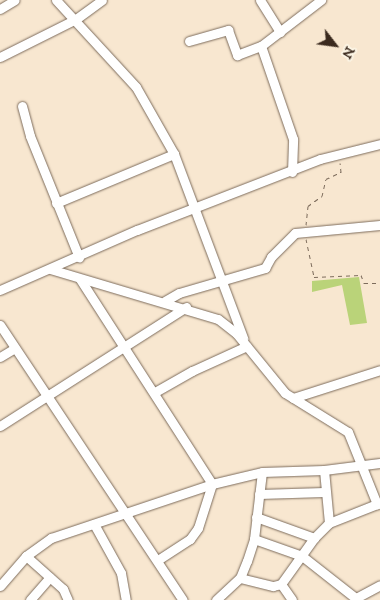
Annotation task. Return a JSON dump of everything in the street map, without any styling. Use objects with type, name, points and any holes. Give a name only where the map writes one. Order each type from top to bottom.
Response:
[{"type":"street","points":[[0,9],[15,0]]},
{"type":"street","points":[[56,0],[76,19],[136,87],[174,154],[247,346]]},
{"type":"street","points":[[0,57],[76,19],[102,0]]},
{"type":"street","points":[[260,0],[280,32]]},
{"type":"street","points":[[189,41],[228,30],[237,55],[261,46],[321,0]]},
{"type":"street","points":[[261,46],[293,139],[292,172]]},
{"type":"street","points":[[22,106],[56,203],[79,257]]},
{"type":"street","points":[[0,290],[194,210],[338,154],[380,144]]},
{"type":"street","points":[[56,203],[174,154]]},
{"type":"street","points":[[165,301],[178,292],[222,282],[265,268],[270,257],[294,233],[380,225]]},
{"type":"street","points":[[50,269],[80,279],[186,307],[218,319],[247,346],[292,398],[344,427],[377,504],[329,523],[314,538],[281,584],[273,586],[240,578]]},
{"type":"street","points":[[80,279],[155,392],[212,484],[198,528],[190,539],[158,560]]},
{"type":"street","points":[[0,426],[125,348],[186,307]]},
{"type":"street","points":[[0,325],[183,600]]},
{"type":"street","points":[[155,392],[192,371],[247,346]]},
{"type":"street","points":[[0,357],[15,348]]},
{"type":"street","points":[[292,398],[380,370]]},
{"type":"street","points":[[0,586],[26,556],[51,538],[212,484],[262,472],[324,470],[380,463]]},
{"type":"street","points":[[324,470],[324,492],[329,523]]},
{"type":"street","points":[[216,600],[240,578],[254,539],[262,472]]},
{"type":"street","points":[[259,494],[324,492]]},
{"type":"street","points":[[256,517],[314,538]]},
{"type":"street","points":[[94,524],[121,573],[126,600]]},
{"type":"street","points":[[254,539],[302,556],[357,599],[380,584]]},
{"type":"street","points":[[26,556],[63,588],[68,600]]},
{"type":"street","points":[[30,600],[50,577]]},
{"type":"street","points":[[281,584],[292,600]]},
{"type":"path","points":[[338,154],[341,172],[326,179],[322,196],[308,206],[305,232],[314,277],[361,274],[364,283],[380,283]]},
{"type":"green space","points":[[359,277],[367,323],[350,325],[342,285],[312,292],[312,281]]}]
